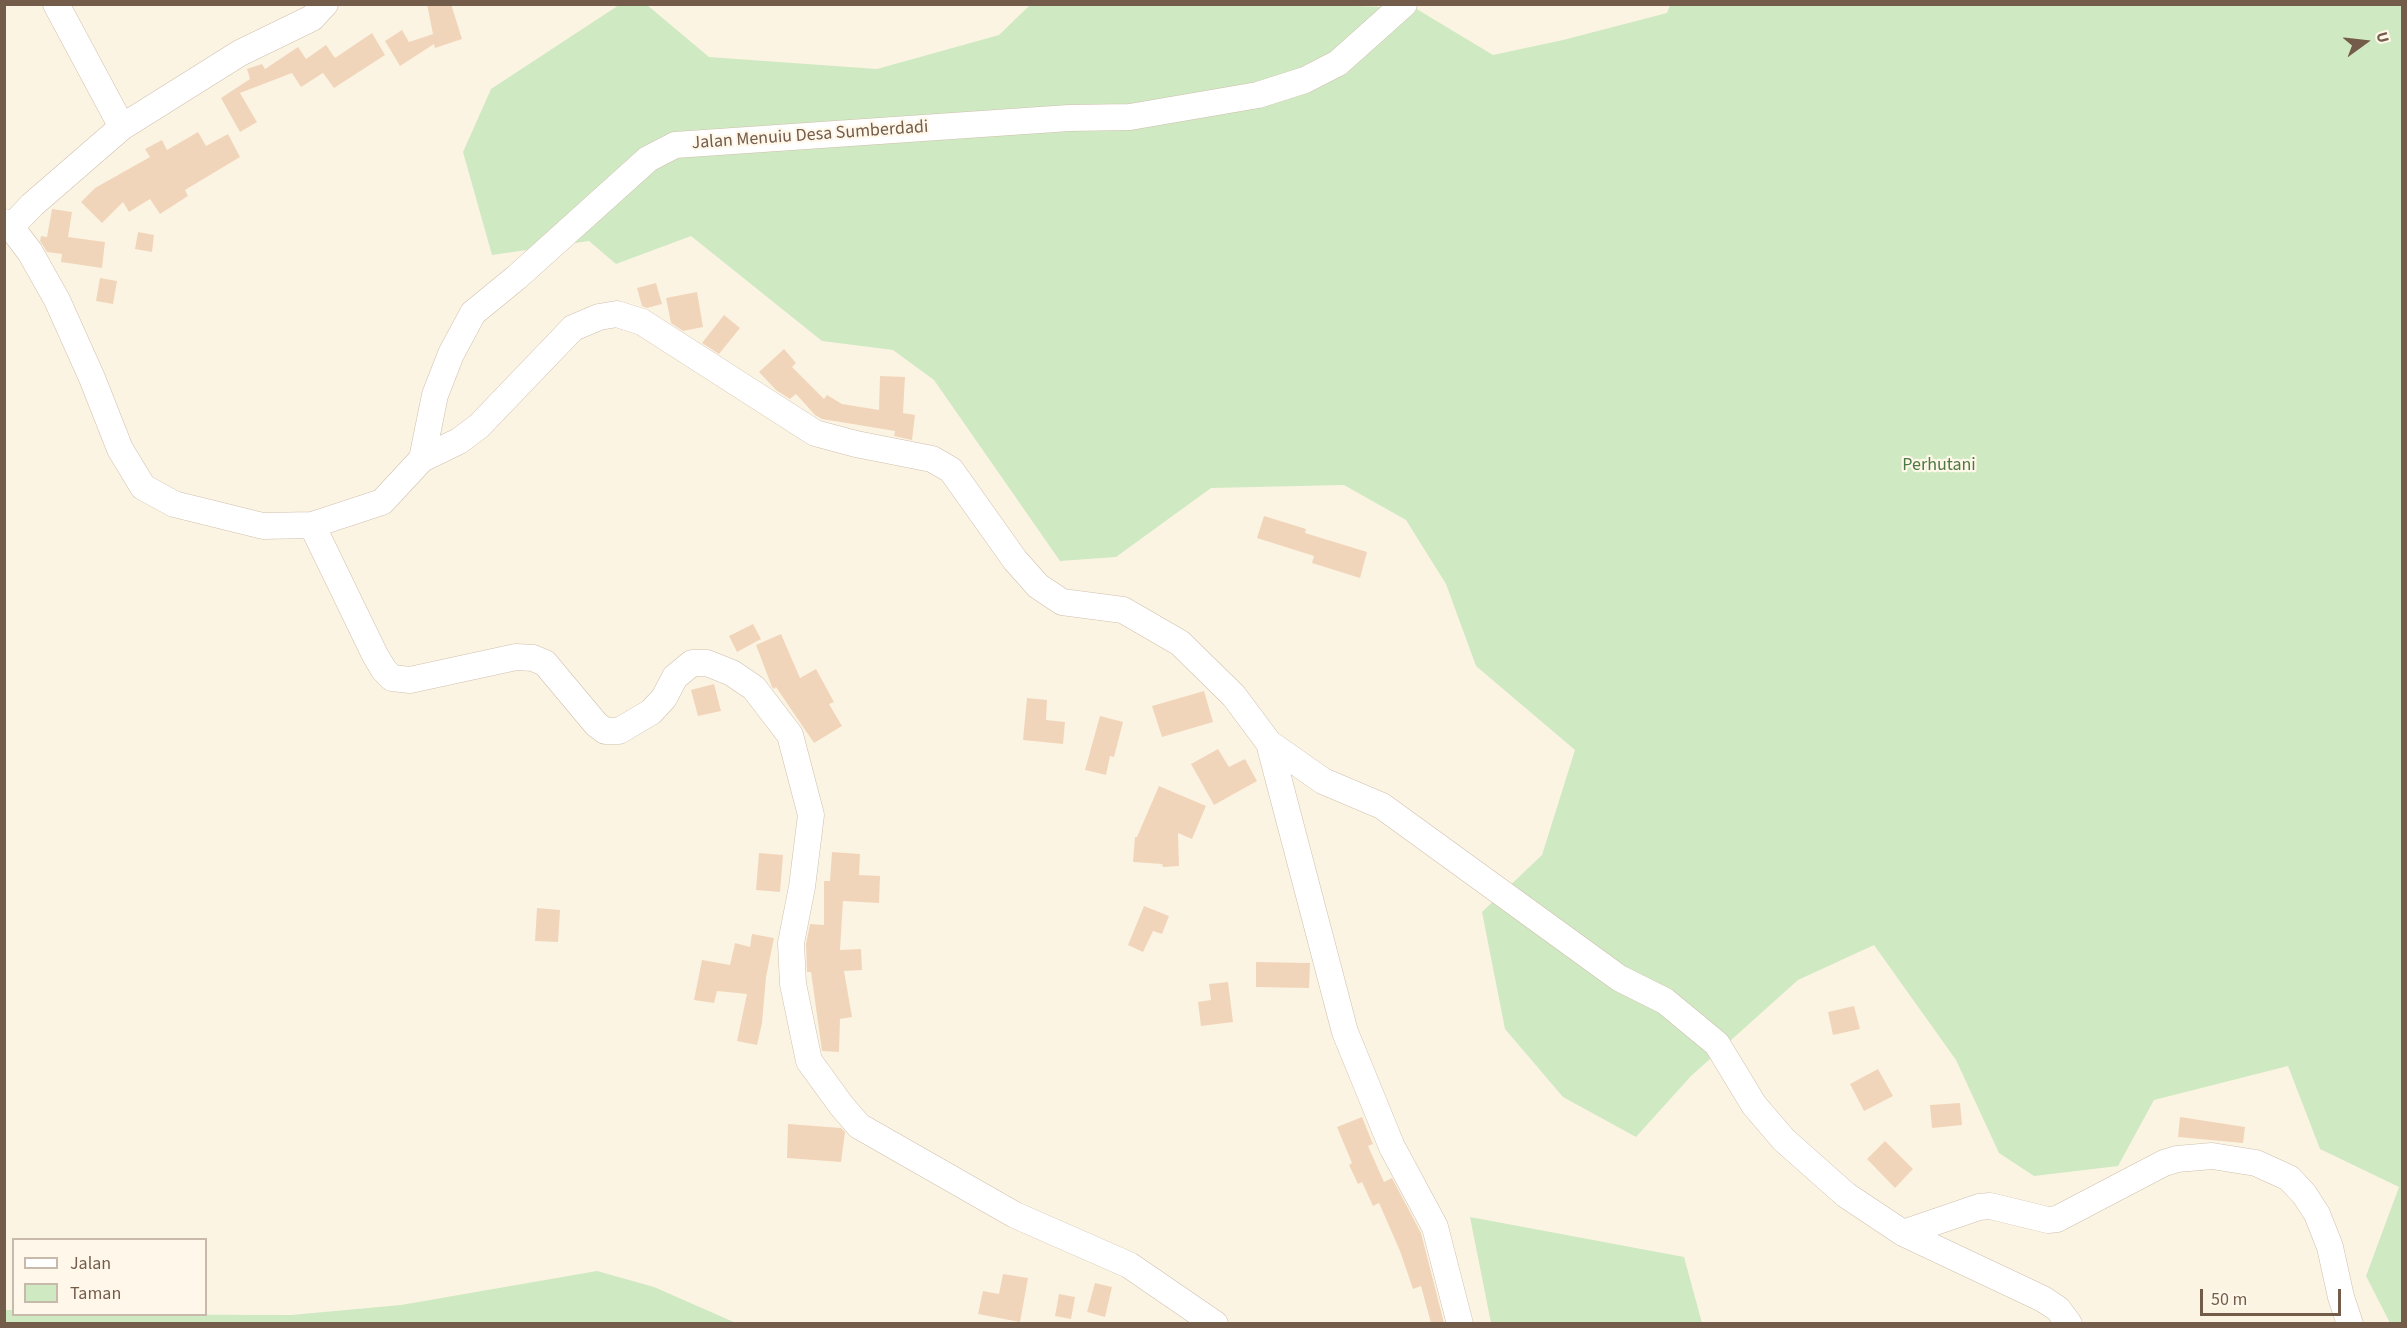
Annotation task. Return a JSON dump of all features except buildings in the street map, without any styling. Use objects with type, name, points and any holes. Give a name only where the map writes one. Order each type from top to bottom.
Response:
[{"type":"street","points":[[56,4],[113,110]]},
{"type":"street","points":[[325,4],[312,18],[113,110],[32,205],[8,224],[30,252],[57,300],[92,378],[120,449],[144,487],[174,504],[263,526],[312,525],[382,502],[422,459],[459,441],[479,426],[573,328],[599,317],[617,314],[642,322],[815,433],[856,444],[932,459],[951,470],[1015,560],[1038,586],[1062,602],[1122,610],[1180,643],[1234,696],[1269,744],[1323,781],[1382,806],[1619,978],[1665,1001],[1717,1044],[1754,1105],[1784,1140],[1846,1195],[1903,1233],[2043,1299],[2058,1309],[2069,1323]]},
{"type":"street","name":"Jalan Menuiu Desa Sumberdadi","points":[[422,459],[435,395],[451,354],[473,313],[517,277],[648,159],[675,145],[1069,118],[1130,117],[1258,95],[1305,80],[1338,63],[1404,4]]},
{"type":"street","points":[[312,525],[375,656],[392,678],[410,680],[516,657],[532,658],[545,663],[596,724],[605,731],[619,731],[651,712],[664,698],[675,677],[692,663],[707,663],[732,673],[754,688],[790,735],[811,814],[802,887],[791,943],[793,984],[809,1061],[822,1079],[859,1126],[1015,1215],[1129,1265],[1215,1323]]},
{"type":"street","points":[[1269,744],[1345,1032],[1392,1147],[1435,1227],[1458,1322]]},
{"type":"street","points":[[1903,1233],[1990,1206],[2048,1220],[2057,1219],[2164,1163],[2177,1159],[2212,1156],[2256,1163],[2289,1178],[2304,1194],[2317,1214],[2330,1247],[2341,1298],[2350,1323]]},
{"type":"green space","name":"Perhutani","points":[[1031,4],[1299,4],[1415,8],[1493,55],[1563,40],[1667,13],[1670,5],[2402,5],[2402,1323],[2390,1323],[2366,1276],[2399,1187],[2320,1149],[2288,1066],[2154,1100],[2118,1166],[2034,1176],[1999,1153],[1956,1060],[1874,945],[1798,980],[1691,1076],[1636,1137],[1563,1097],[1505,1029],[1482,912],[1542,855],[1575,750],[1476,666],[1446,584],[1406,520],[1344,485],[1211,488],[1116,557],[1060,561],[934,380],[893,350],[822,341],[691,236],[616,264],[589,241],[492,255],[463,152],[491,89],[619,5],[647,5],[709,57],[877,69],[999,35]]},
{"type":"green space","points":[[1470,1217],[1684,1257],[1702,1323],[1491,1323]]},
{"type":"green space","points":[[597,1271],[654,1287],[736,1323],[5,1323],[5,1310],[12,1310],[12,1316],[291,1315],[401,1305]]}]
